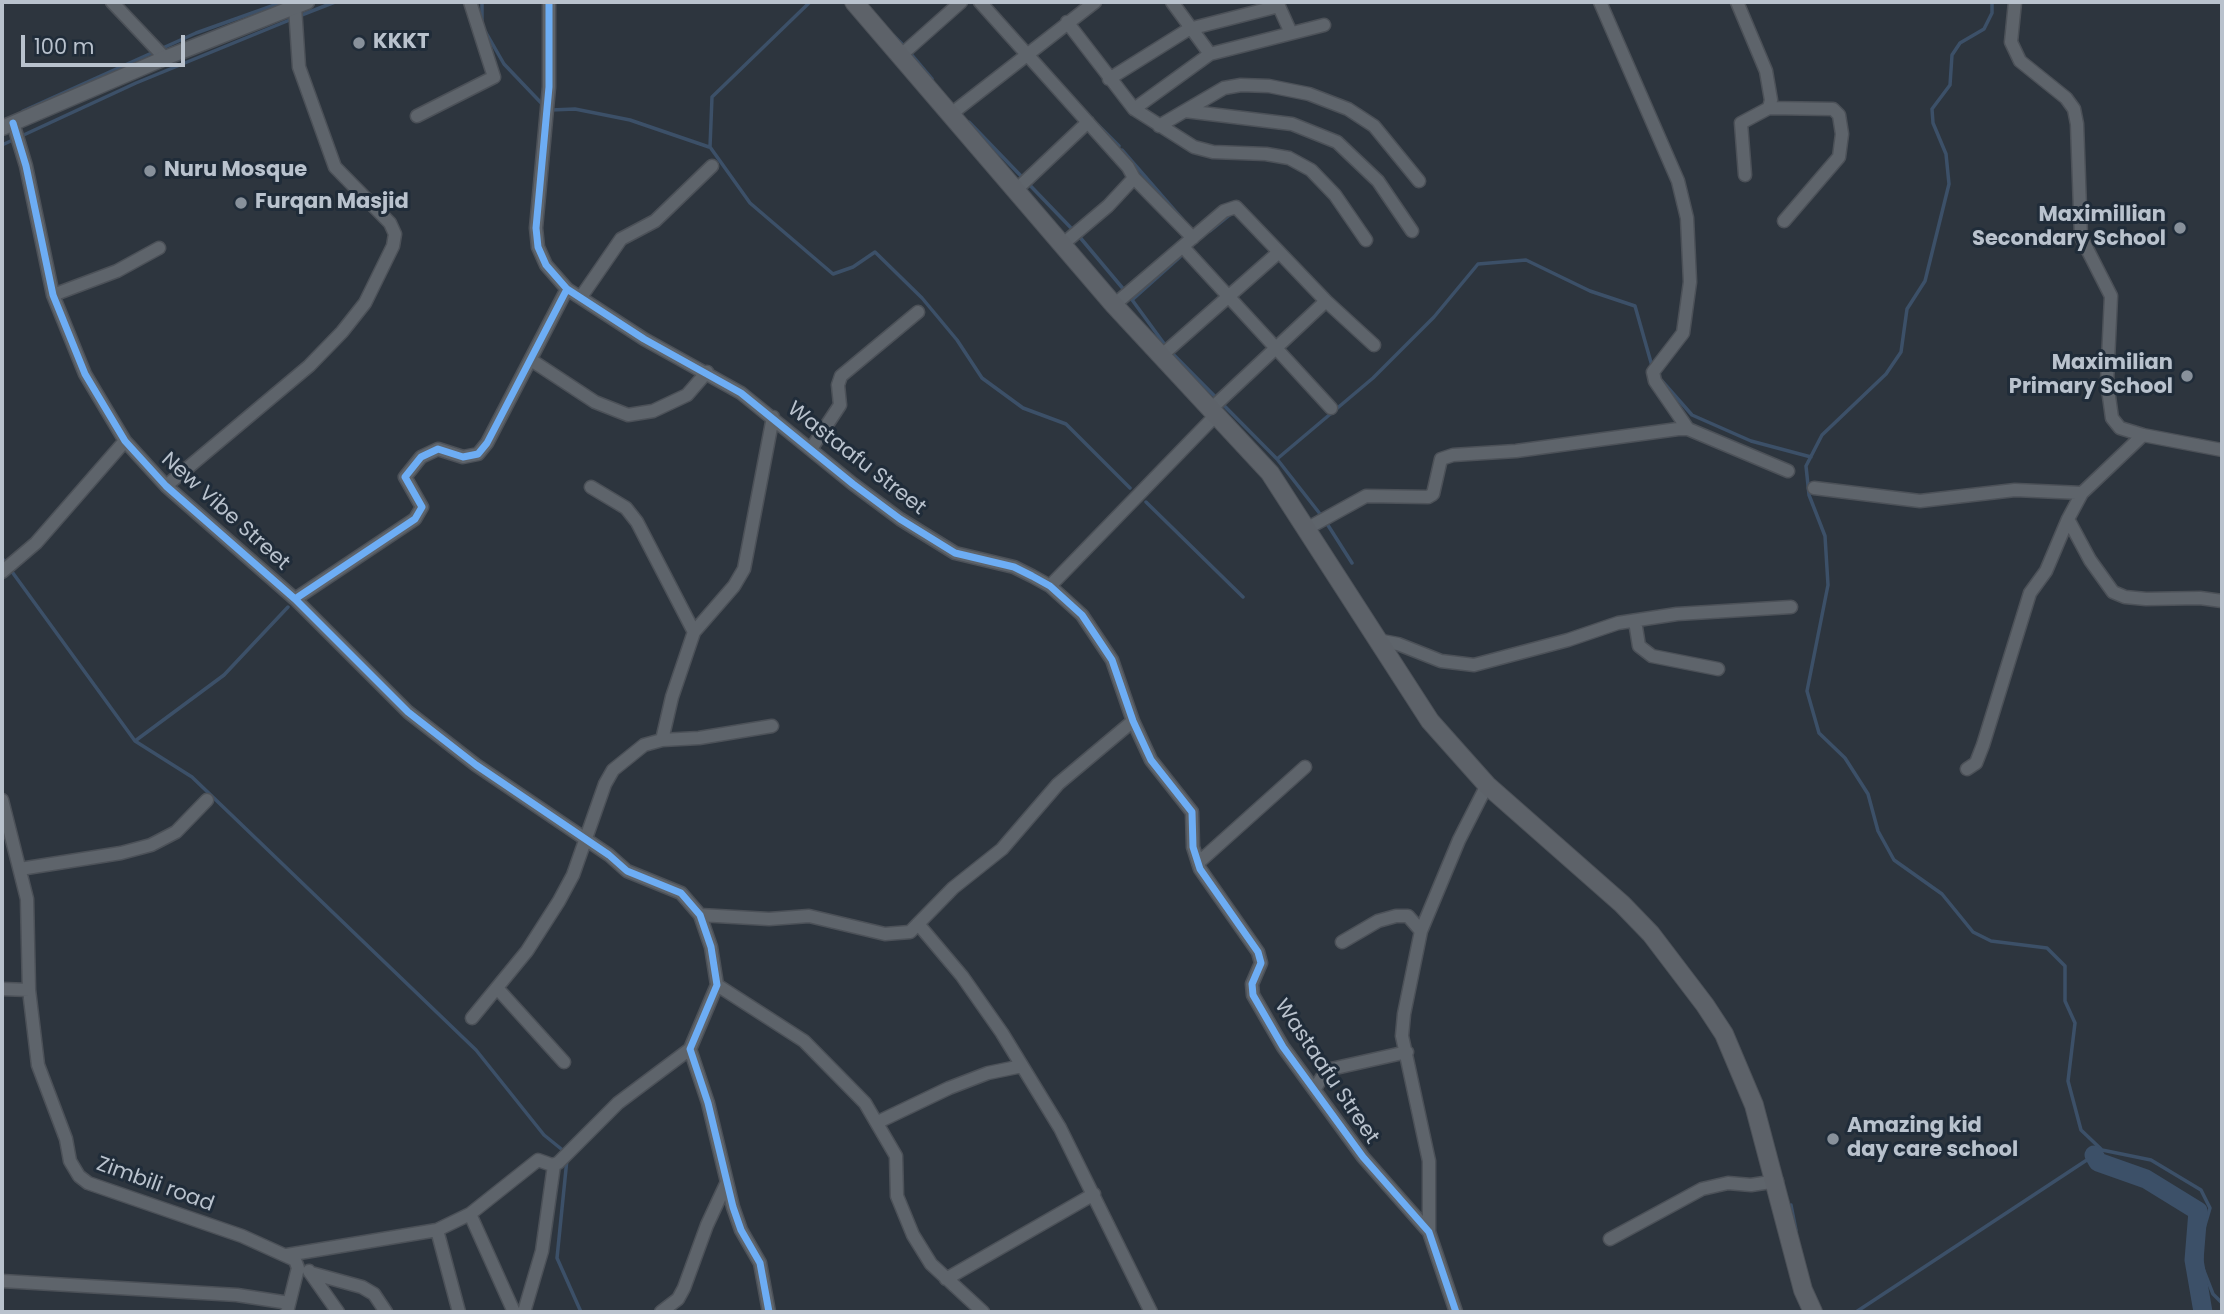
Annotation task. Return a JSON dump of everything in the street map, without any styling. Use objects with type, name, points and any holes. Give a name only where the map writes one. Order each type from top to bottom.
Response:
[{"type":"main road","points":[[854,2],[1114,304],[1270,473],[1308,528],[1430,721],[1487,785],[1591,873],[1622,904],[1651,934],[1705,1005],[1724,1034],[1754,1105],[1777,1181],[1803,1290],[1813,1312]]},
{"type":"street","points":[[113,2],[165,58]]},
{"type":"street","points":[[417,116],[494,76],[470,2]]},
{"type":"street","name":"Wastaafu Street","points":[[549,2],[550,88],[536,228],[538,247],[546,265],[567,289],[644,339],[707,372],[773,417],[862,491],[946,548],[1014,567],[1050,586],[1082,615],[1112,660],[1133,721],[1151,760],[1192,812],[1193,847],[1198,863],[1258,952],[1261,963],[1252,984],[1253,995],[1283,1047],[1363,1157],[1429,1232],[1457,1312]]},
{"type":"street","points":[[899,57],[961,2]]},
{"type":"street","points":[[980,2],[1128,167],[1230,297],[1331,408]]},
{"type":"street","points":[[1172,2],[1189,29],[1210,54]]},
{"type":"street","points":[[1600,2],[1678,181],[1687,218],[1690,282],[1685,322],[1672,351],[1653,372],[1655,381],[1688,429]]},
{"type":"street","points":[[1737,2],[1766,71],[1771,100],[1769,108]]},
{"type":"street","points":[[2015,2],[2011,42],[2020,61],[2066,98],[2074,109],[2078,137],[2081,237],[2111,296],[2108,402],[2112,418],[2120,428],[2143,435],[2222,450]]},
{"type":"street","points":[[7,126],[165,58],[301,4],[299,67],[335,167],[390,223],[395,234],[393,246],[365,303],[342,332],[309,366],[166,486]]},
{"type":"street","points":[[951,114],[1086,4]]},
{"type":"street","points":[[1109,79],[1189,29],[1278,4],[1291,33]]},
{"type":"street","points":[[1067,22],[1134,109],[1194,147],[1213,152],[1266,154],[1289,158],[1311,170],[1335,195],[1366,240]]},
{"type":"street","points":[[1134,109],[1210,54],[1324,25]]},
{"type":"street","points":[[1158,126],[1224,88],[1241,85],[1309,94],[1348,109],[1374,126],[1419,181]]},
{"type":"street","points":[[1745,175],[1741,123],[1769,108],[1833,108],[1839,115],[1842,134],[1839,157],[1784,221]]},
{"type":"street","points":[[1185,111],[1292,124],[1337,142],[1378,181],[1412,231]]},
{"type":"street","points":[[1015,191],[1088,122]]},
{"type":"street","name":"New Vibe Street","points":[[7,126],[26,166],[53,295],[85,374],[125,441],[166,486],[295,599],[408,712],[519,796],[587,840],[627,871],[681,893],[700,915]]},
{"type":"street","points":[[581,297],[621,239],[655,221],[712,166]]},
{"type":"street","points":[[1063,244],[1108,206],[1134,178]]},
{"type":"street","points":[[1114,304],[1224,211],[1236,207],[1326,301],[1374,345]]},
{"type":"street","points":[[53,295],[117,271],[159,248]]},
{"type":"street","points":[[1161,356],[1279,253]]},
{"type":"street","points":[[295,599],[415,519],[422,507],[405,481],[407,473],[421,457],[438,449],[463,457],[478,454],[487,443],[567,289]]},
{"type":"street","points":[[1050,586],[1215,411],[1326,301]]},
{"type":"street","points":[[811,449],[840,405],[838,385],[841,376],[918,312]]},
{"type":"street","points":[[531,360],[595,402],[628,415],[653,411],[687,395],[707,372]]},
{"type":"street","points":[[662,740],[672,697],[694,632],[734,586],[744,569],[773,417]]},
{"type":"street","points":[[1308,528],[1366,496],[1428,497],[1433,494],[1438,464],[1444,456],[1688,429],[1788,471]]},
{"type":"street","points":[[1967,769],[1976,763],[1983,745],[2030,593],[2046,570],[2068,519],[2082,493],[2143,435]]},
{"type":"street","points":[[2,572],[36,543],[125,441]]},
{"type":"street","points":[[591,487],[626,508],[636,522],[694,632]]},
{"type":"street","points":[[1814,488],[1920,501],[2015,489],[2082,493]]},
{"type":"street","points":[[2068,519],[2090,560],[2113,592],[2125,597],[2146,599],[2200,598],[2222,601]]},
{"type":"street","points":[[1377,640],[1398,644],[1441,661],[1474,665],[1635,621],[1677,614],[1791,607]]},
{"type":"street","points":[[1635,621],[1639,646],[1652,656],[1693,667],[1718,669]]},
{"type":"street","points":[[524,1312],[542,1251],[554,1165],[618,1104],[690,1049],[716,985],[711,947],[700,915],[769,919],[809,916],[885,934],[910,932],[953,888],[1002,849],[1058,784],[1133,721]]},
{"type":"street","points":[[472,1018],[545,924],[573,875],[605,784],[614,770],[644,745],[662,740],[699,738],[772,726]]},
{"type":"street","points":[[1198,863],[1305,767]]},
{"type":"street","points":[[1429,1232],[1429,1161],[1402,1036],[1404,1014],[1421,931],[1459,840],[1487,785]]},
{"type":"street","name":"Zimbili road","points":[[2,800],[27,899],[29,990],[38,1065],[66,1139],[70,1161],[79,1177],[88,1183],[111,1189],[292,1259],[311,1272]]},
{"type":"street","points":[[20,869],[121,853],[151,845],[176,832],[206,800]]},
{"type":"street","points":[[1342,943],[1378,921],[1396,916],[1408,916],[1421,931]]},
{"type":"street","points":[[919,925],[962,976],[1060,1128],[1151,1312]]},
{"type":"street","points":[[716,985],[814,1050],[865,1103],[896,1156],[897,1196],[913,1235],[931,1264],[983,1312]]},
{"type":"street","points":[[497,988],[564,1062]]},
{"type":"street","points":[[2,989],[29,990]]},
{"type":"street","points":[[690,1049],[708,1103],[741,1230],[760,1263],[769,1312]]},
{"type":"street","points":[[1314,1090],[1324,1074],[1331,1069],[1407,1052]]},
{"type":"street","points":[[878,1122],[949,1088],[988,1073],[1022,1066]]},
{"type":"street","points":[[2,1281],[237,1295],[288,1308],[292,1259],[437,1230],[470,1213],[538,1160],[554,1165]]},
{"type":"street","points":[[1610,1239],[1702,1189],[1728,1183],[1751,1185],[1777,1181]]},
{"type":"street","points":[[661,1312],[678,1299],[684,1288],[707,1225],[727,1182]]},
{"type":"street","points":[[946,1279],[1094,1194]]},
{"type":"street","points":[[470,1213],[514,1312]]},
{"type":"street","points":[[437,1230],[459,1312]]},
{"type":"street","points":[[311,1272],[338,1312]]},
{"type":"street","points":[[311,1272],[362,1287],[374,1294],[386,1312]]},
{"type":"waterway","points":[[23,111],[196,33],[283,2]]},
{"type":"waterway","points":[[299,16],[335,2]]},
{"type":"waterway","points":[[482,2],[482,21]]},
{"type":"waterway","points":[[810,2],[712,97],[710,147],[750,203],[833,274],[853,267],[875,252],[922,298],[957,340],[982,378],[1023,408],[1066,424],[1130,488]]},
{"type":"waterway","points":[[1992,2],[1992,13],[1984,29],[1960,43],[1952,55],[1950,85],[1932,109],[1933,123],[1946,154],[1949,184],[1925,281],[1907,309],[1901,352],[1886,374],[1822,435],[1806,466],[1809,495],[1825,536],[1828,585],[1807,691],[1819,733],[1845,758],[1868,794],[1878,831],[1894,860],[1942,894],[1973,932],[1991,941],[2047,948],[2065,966],[2065,1001],[2075,1023],[2068,1081],[2081,1130],[2102,1150],[2151,1160],[2201,1190],[2210,1208],[2202,1235],[2202,1266],[2213,1294],[2222,1303]]},
{"type":"waterway","points":[[2,145],[136,83],[292,19]]},
{"type":"waterway","points":[[485,31],[504,64],[545,107]]},
{"type":"waterway","points":[[893,35],[905,47]]},
{"type":"waterway","points":[[910,53],[932,79]]},
{"type":"waterway","points":[[551,110],[575,109],[630,120],[709,147]]},
{"type":"waterway","points":[[969,122],[1073,230]]},
{"type":"waterway","points":[[1097,124],[1119,146]]},
{"type":"waterway","points":[[1122,150],[1183,220]]},
{"type":"waterway","points":[[1210,231],[1231,214]]},
{"type":"waterway","points":[[1078,235],[1125,291]]},
{"type":"waterway","points":[[1132,300],[1180,257]]},
{"type":"waterway","points":[[1277,459],[1373,378],[1434,317],[1478,264],[1526,260],[1590,291],[1635,306],[1652,366]]},
{"type":"waterway","points":[[1130,297],[1168,349],[1277,459],[1324,519],[1352,563]]},
{"type":"waterway","points":[[1662,381],[1692,415],[1751,441],[1811,457]]},
{"type":"waterway","points":[[1146,502],[1243,597]]},
{"type":"waterway","points":[[2,558],[135,741],[192,777],[476,1050],[544,1135],[565,1152]]},
{"type":"waterway","points":[[135,741],[224,675],[288,607]]},
{"type":"waterway","points":[[1856,1312],[2102,1150]]},
{"type":"waterway","points":[[2094,1155],[2098,1162],[2146,1179],[2198,1211],[2194,1260],[2203,1312]]},
{"type":"waterway","points":[[567,1159],[557,1258],[581,1312]]},
{"type":"waterway","points":[[1791,1205],[1796,1230]]},
{"type":"cycle path","points":[[549,2],[549,87],[536,228],[538,247],[546,265],[567,289],[644,339],[741,393],[900,519],[955,553],[1014,567],[1032,576],[1050,586],[1082,615],[1112,660],[1133,721],[1151,760],[1192,812],[1193,847],[1200,869],[1258,952],[1261,963],[1252,984],[1253,995],[1283,1047],[1363,1157],[1429,1232],[1456,1312]]},
{"type":"cycle path","points":[[13,123],[26,166],[53,295],[85,374],[125,441],[166,486],[295,599],[408,712],[476,765],[609,855],[627,871],[681,893],[700,915],[711,947],[717,985],[690,1049],[708,1103],[733,1207],[741,1230],[760,1263],[769,1312]]},
{"type":"cycle path","points":[[295,599],[415,519],[422,507],[405,477],[421,457],[438,449],[463,457],[478,454],[487,443],[567,289]]},
{"type":"place","name":"KKKT","points":[[359,43]]},
{"type":"place","name":"Nuru Mosque","points":[[150,171]]},
{"type":"place","name":"Furqan Masjid","points":[[241,203]]},
{"type":"place","name":"Maximillian Secondary School","points":[[2180,228]]},
{"type":"place","name":"Maximilian Primary School","points":[[2187,376]]},
{"type":"place","name":"Amazing kid day care school","points":[[1833,1139]]}]
